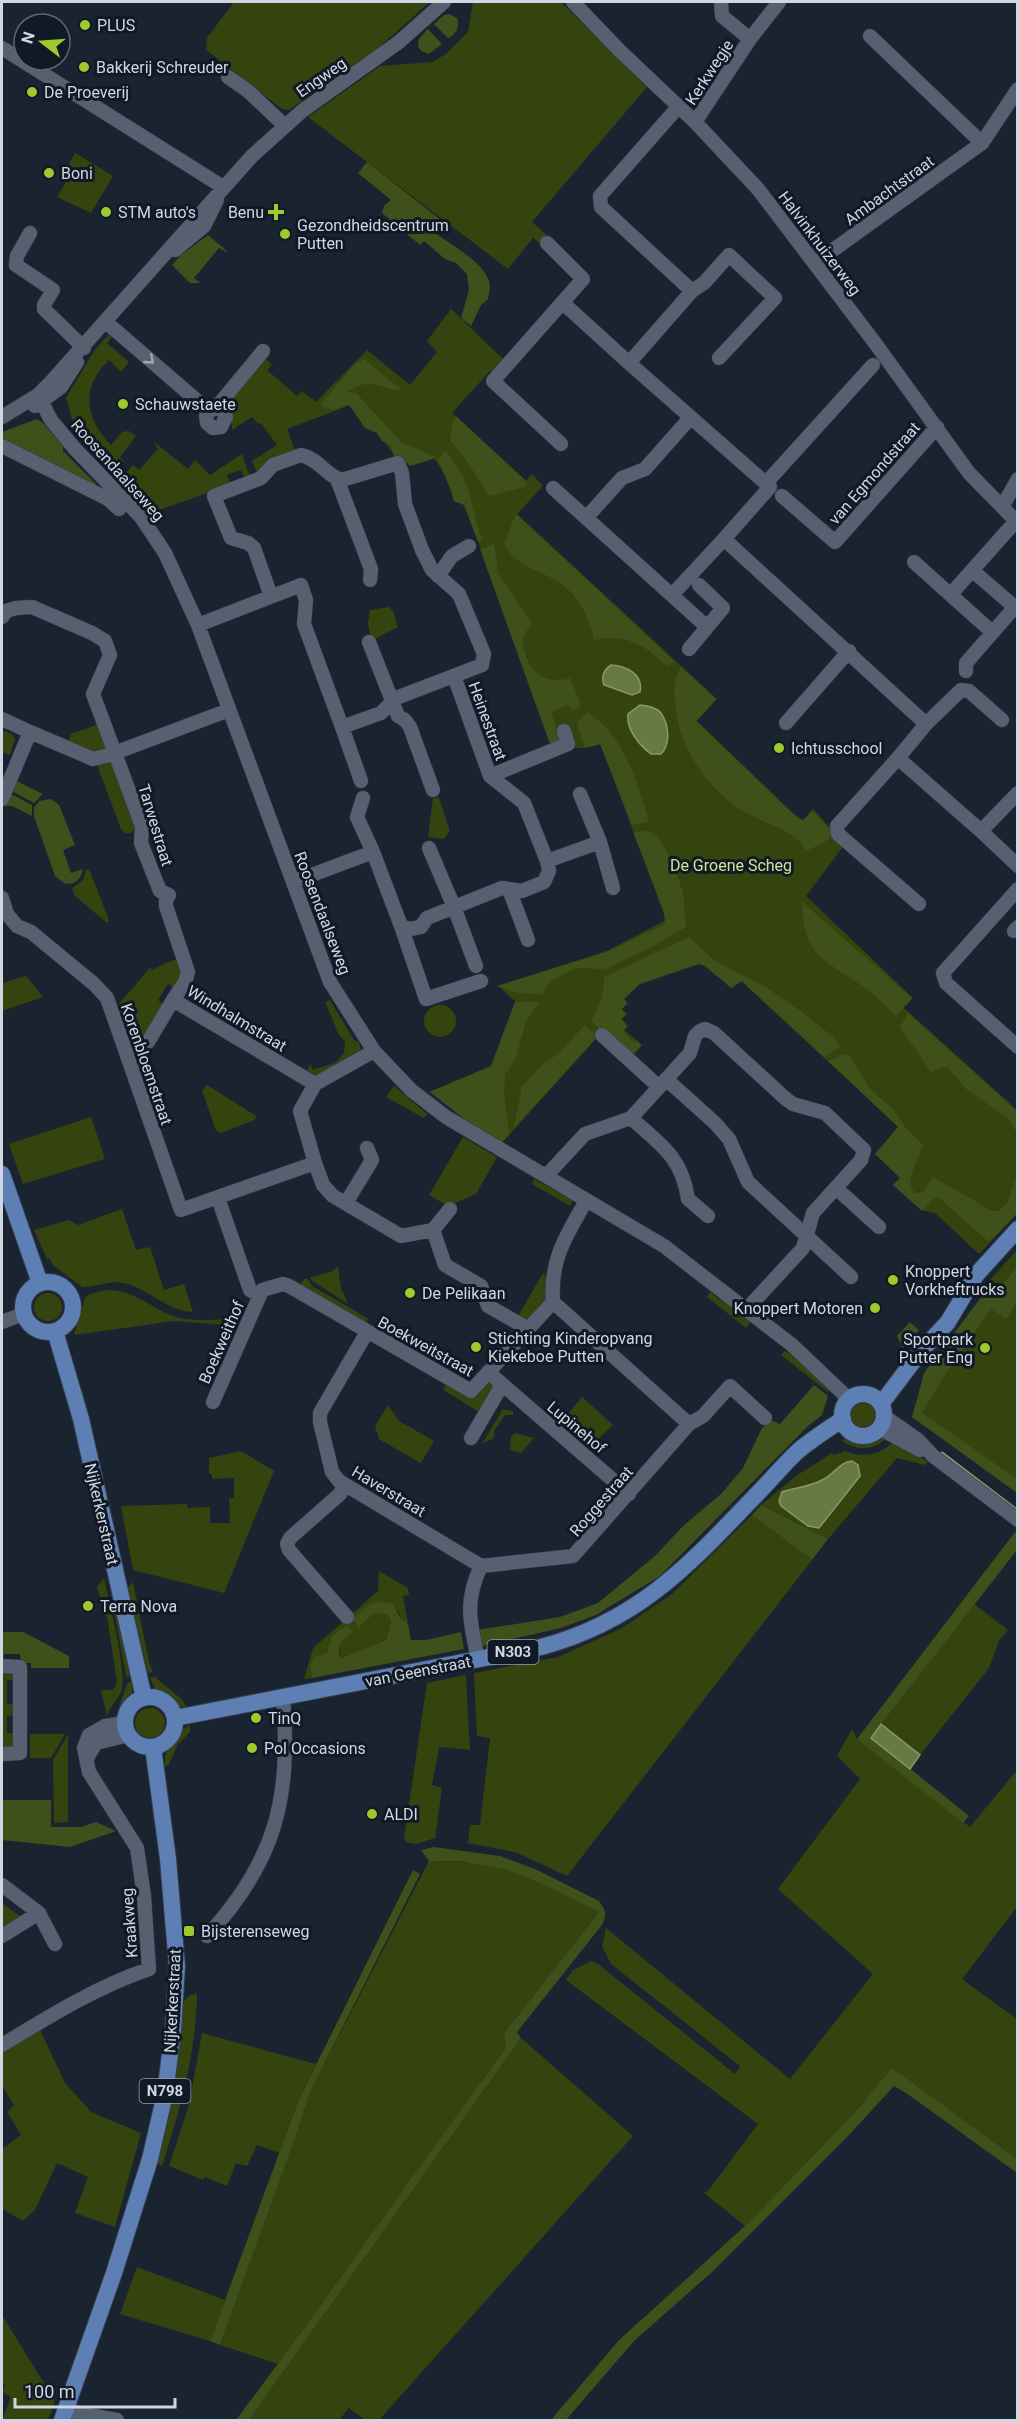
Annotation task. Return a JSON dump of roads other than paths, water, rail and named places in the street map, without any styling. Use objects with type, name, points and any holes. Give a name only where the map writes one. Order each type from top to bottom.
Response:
[{"type":"main road","points":[[2,1174],[40,1282]]},
{"type":"main road","points":[[879,1411],[860,1394],[849,1399],[843,1409],[846,1424],[857,1435],[865,1436],[873,1433],[879,1411],[921,1351],[954,1313],[976,1275],[1017,1229]]},
{"type":"main road","points":[[48,1281],[63,1286],[72,1299],[73,1307],[68,1322],[55,1331],[39,1331],[32,1327],[23,1314],[24,1298],[33,1286],[40,1282],[48,1281]]},
{"type":"main road","name":"Nijkerkerstraat","points":[[55,1331],[81,1419],[144,1698]]},
{"type":"main road","name":"van Geenstraat","points":[[175,1718],[561,1641],[604,1624],[678,1574],[780,1471],[846,1424]]},
{"type":"main road","points":[[144,1698],[160,1699],[167,1704],[175,1718],[175,1728],[171,1737],[163,1744],[153,1747],[135,1742],[127,1729],[130,1707],[144,1698]]},
{"type":"main road","name":"Nijkerkerstraat","points":[[65,2414],[150,2159],[165,2094],[171,2051],[177,1965],[168,1859],[153,1747]]},
{"type":"street","name":"Engweg","points":[[2,417],[61,387],[85,344],[223,187],[285,125],[399,42],[444,2]]},
{"type":"street","name":"Halvinkhuizerweg","points":[[573,2],[620,51],[695,122],[758,189],[969,473],[1016,522]]},
{"type":"street","name":"Kerkwegje","points":[[721,2],[723,16],[750,39]]},
{"type":"street","name":"Kerkwegje","points":[[695,122],[750,39],[778,2]]},
{"type":"street","points":[[870,36],[982,143]]},
{"type":"street","points":[[2,48],[223,187]]},
{"type":"street","points":[[228,77],[248,91],[285,125]]},
{"type":"street","name":"Ambachtstraat","points":[[815,264],[982,143],[1017,89]]},
{"type":"street","points":[[679,106],[600,196],[602,207],[692,291]]},
{"type":"street","points":[[30,233],[17,256],[16,265],[53,290],[44,309],[85,344]]},
{"type":"street","points":[[547,243],[583,279],[493,381],[561,444]]},
{"type":"street","points":[[629,363],[692,291],[704,283],[729,255],[775,298],[719,358]]},
{"type":"street","points":[[563,303],[770,487],[672,595]]},
{"type":"street","points":[[106,322],[213,410],[263,351]]},
{"type":"street","points":[[766,483],[873,365]]},
{"type":"street","name":"Roosendaalseweg","points":[[40,399],[51,420],[75,449],[141,517],[156,536],[198,625],[330,982],[374,1051],[411,1090],[439,1112],[664,1246],[809,1360],[849,1399]]},
{"type":"street","points":[[586,518],[622,478],[645,469],[690,418]]},
{"type":"street","name":"van Egmondstraat","points":[[782,496],[835,542],[937,427]]},
{"type":"street","name":"Roosendaalseweg","points":[[2,446],[108,500],[119,509]]},
{"type":"street","points":[[271,596],[254,548],[248,543],[231,538],[214,496],[261,478],[273,465],[302,454],[311,458],[337,479],[371,569],[370,580]]},
{"type":"street","points":[[337,479],[347,480],[398,463],[402,473],[405,504],[426,561],[438,576],[459,594],[484,654],[482,665],[392,702],[381,712],[342,727]]},
{"type":"street","points":[[1002,507],[1017,479]]},
{"type":"street","points":[[553,488],[707,627]]},
{"type":"street","points":[[951,594],[1016,522]]},
{"type":"street","points":[[724,539],[849,651],[926,724]]},
{"type":"street","points":[[438,576],[452,556],[469,546]]},
{"type":"street","points":[[914,562],[992,632]]},
{"type":"street","points":[[973,571],[1016,609],[992,632],[966,663],[965,681],[969,691],[1002,720]]},
{"type":"street","points":[[198,625],[301,585],[306,600],[304,624],[361,781]]},
{"type":"street","points":[[689,649],[723,608],[699,585]]},
{"type":"street","points":[[2,617],[6,611],[32,607],[105,641],[110,655],[93,694],[114,753]]},
{"type":"street","points":[[369,642],[398,716],[410,727],[433,790]]},
{"type":"street","points":[[786,723],[849,651]]},
{"type":"street","name":"Heinestraat","points":[[454,676],[490,776],[524,803],[547,861]]},
{"type":"street","points":[[919,904],[838,834],[837,826],[965,681]]},
{"type":"street","points":[[2,719],[93,759],[229,710]]},
{"type":"street","name":"Heinestraat","points":[[490,776],[568,744],[564,731]]},
{"type":"street","points":[[2,799],[30,732]]},
{"type":"street","name":"Tarwestraat","points":[[114,753],[142,826],[141,843],[160,891],[169,895],[166,906],[187,967],[185,982],[173,1000]]},
{"type":"street","points":[[898,758],[1017,866]]},
{"type":"street","points":[[981,831],[1017,793]]},
{"type":"street","points":[[580,794],[600,842],[613,888]]},
{"type":"street","points":[[363,798],[357,817],[373,852],[426,999],[481,981]]},
{"type":"street","points":[[401,926],[410,929],[421,927],[427,918],[502,888],[522,891],[544,882],[549,871],[547,861],[600,842]]},
{"type":"street","points":[[429,848],[476,966]]},
{"type":"street","points":[[293,882],[373,852]]},
{"type":"street","points":[[509,889],[528,940]]},
{"type":"street","points":[[1017,889],[943,973],[946,983],[1017,1047]]},
{"type":"street","name":"Korenbloemstraat","points":[[2,898],[7,914],[17,926],[31,932],[94,984],[107,998],[181,1210],[218,1198]]},
{"type":"street","name":"Windhalmstraat","points":[[125,1048],[148,1042],[173,1000],[315,1084]]},
{"type":"street","points":[[546,1176],[585,1134],[631,1118],[690,1053],[695,1036],[700,1031],[709,1030],[714,1033],[786,1099],[793,1104],[825,1113],[864,1150],[861,1160],[813,1213],[803,1248],[746,1310]]},
{"type":"street","points":[[602,1035],[715,1123],[729,1139],[747,1182],[851,1277]]},
{"type":"street","points":[[374,1051],[315,1084],[300,1111],[323,1185],[346,1203],[401,1236],[433,1230],[450,1209]]},
{"type":"street","points":[[631,1118],[671,1155],[686,1180],[688,1199],[708,1216]]},
{"type":"street","points":[[346,1203],[372,1160],[368,1148]]},
{"type":"street","points":[[260,1295],[250,1290],[218,1198],[315,1163]]},
{"type":"street","points":[[836,1188],[879,1227]]},
{"type":"street","points":[[586,1201],[557,1256],[552,1280],[553,1302],[689,1424]]},
{"type":"street","points":[[433,1230],[445,1265],[481,1286],[488,1306],[527,1328]]},
{"type":"street","name":"Boekweitstraat","points":[[260,1295],[262,1290],[286,1285],[471,1391],[553,1302]]},
{"type":"street","name":"Boekweithof","points":[[213,1402],[260,1295]]},
{"type":"street","points":[[2,1322],[23,1314]]},
{"type":"street","name":"Haverstraat","points":[[367,1332],[320,1413],[332,1472],[336,1479],[481,1566]]},
{"type":"street","name":"Lupinehof","points":[[488,1372],[629,1494]]},
{"type":"street","points":[[471,1438],[502,1385]]},
{"type":"street","name":"Roggestraat","points":[[481,1566],[573,1556],[689,1424],[703,1416],[730,1386],[765,1418]]},
{"type":"street","points":[[879,1411],[933,1456],[1017,1520]]},
{"type":"street","points":[[344,1484],[340,1494],[288,1540],[287,1547],[347,1617]]},
{"type":"street","points":[[478,1659],[469,1601],[473,1583],[481,1566]]},
{"type":"street","points":[[2,1666],[20,1667],[20,1753],[2,1754]]},
{"type":"street","points":[[207,1936],[243,1893],[271,1838],[279,1805],[287,1746],[283,1696]]},
{"type":"street","name":"Kraakweg","points":[[2,2045],[110,1984],[149,1969],[144,1896],[137,1848],[89,1772],[84,1748],[89,1735],[105,1726],[127,1729]]},
{"type":"street","points":[[2,1885],[39,1913],[55,1944]]},
{"type":"street","points":[[2,1936],[39,1913]]},
{"type":"street","points":[[65,2414],[77,2413],[117,2421]]},
{"type":"waterway","points":[[942,1453],[1018,1511]]},
{"type":"place","name":"PLUS","points":[[85,25]]},
{"type":"place","name":"Bakkerij Schreuder","points":[[84,67]]},
{"type":"place","name":"De Proeverij","points":[[32,92]]},
{"type":"place","name":"Boni","points":[[49,173]]},
{"type":"place","name":"STM auto's","points":[[106,212]]},
{"type":"place","name":"Benu","points":[[276,212]]},
{"type":"place","name":"Gezondheidscentrum Putten","points":[[285,234]]},
{"type":"place","name":"Schauwstaete","points":[[123,404]]},
{"type":"place","name":"Ichtusschool","points":[[779,748]]},
{"type":"place","name":"Knoppert Vorkheftrucks","points":[[893,1280]]},
{"type":"place","name":"De Pelikaan","points":[[410,1293]]},
{"type":"place","name":"Knoppert Motoren","points":[[875,1308]]},
{"type":"place","name":"Stichting Kinderopvang Kiekeboe Putten","points":[[476,1347]]},
{"type":"place","name":"Sportpark Putter Eng","points":[[985,1348]]},
{"type":"place","name":"Terra Nova","points":[[88,1606]]},
{"type":"place","name":"TinQ","points":[[256,1718]]},
{"type":"place","name":"Pol Occasions","points":[[252,1748]]},
{"type":"place","name":"ALDI","points":[[372,1814]]},
{"type":"place","name":"Bijsterenseweg","points":[[189,1931]]},
{"type":"park label","name":"De Groene Scheg","points":[[731,865]]}]
